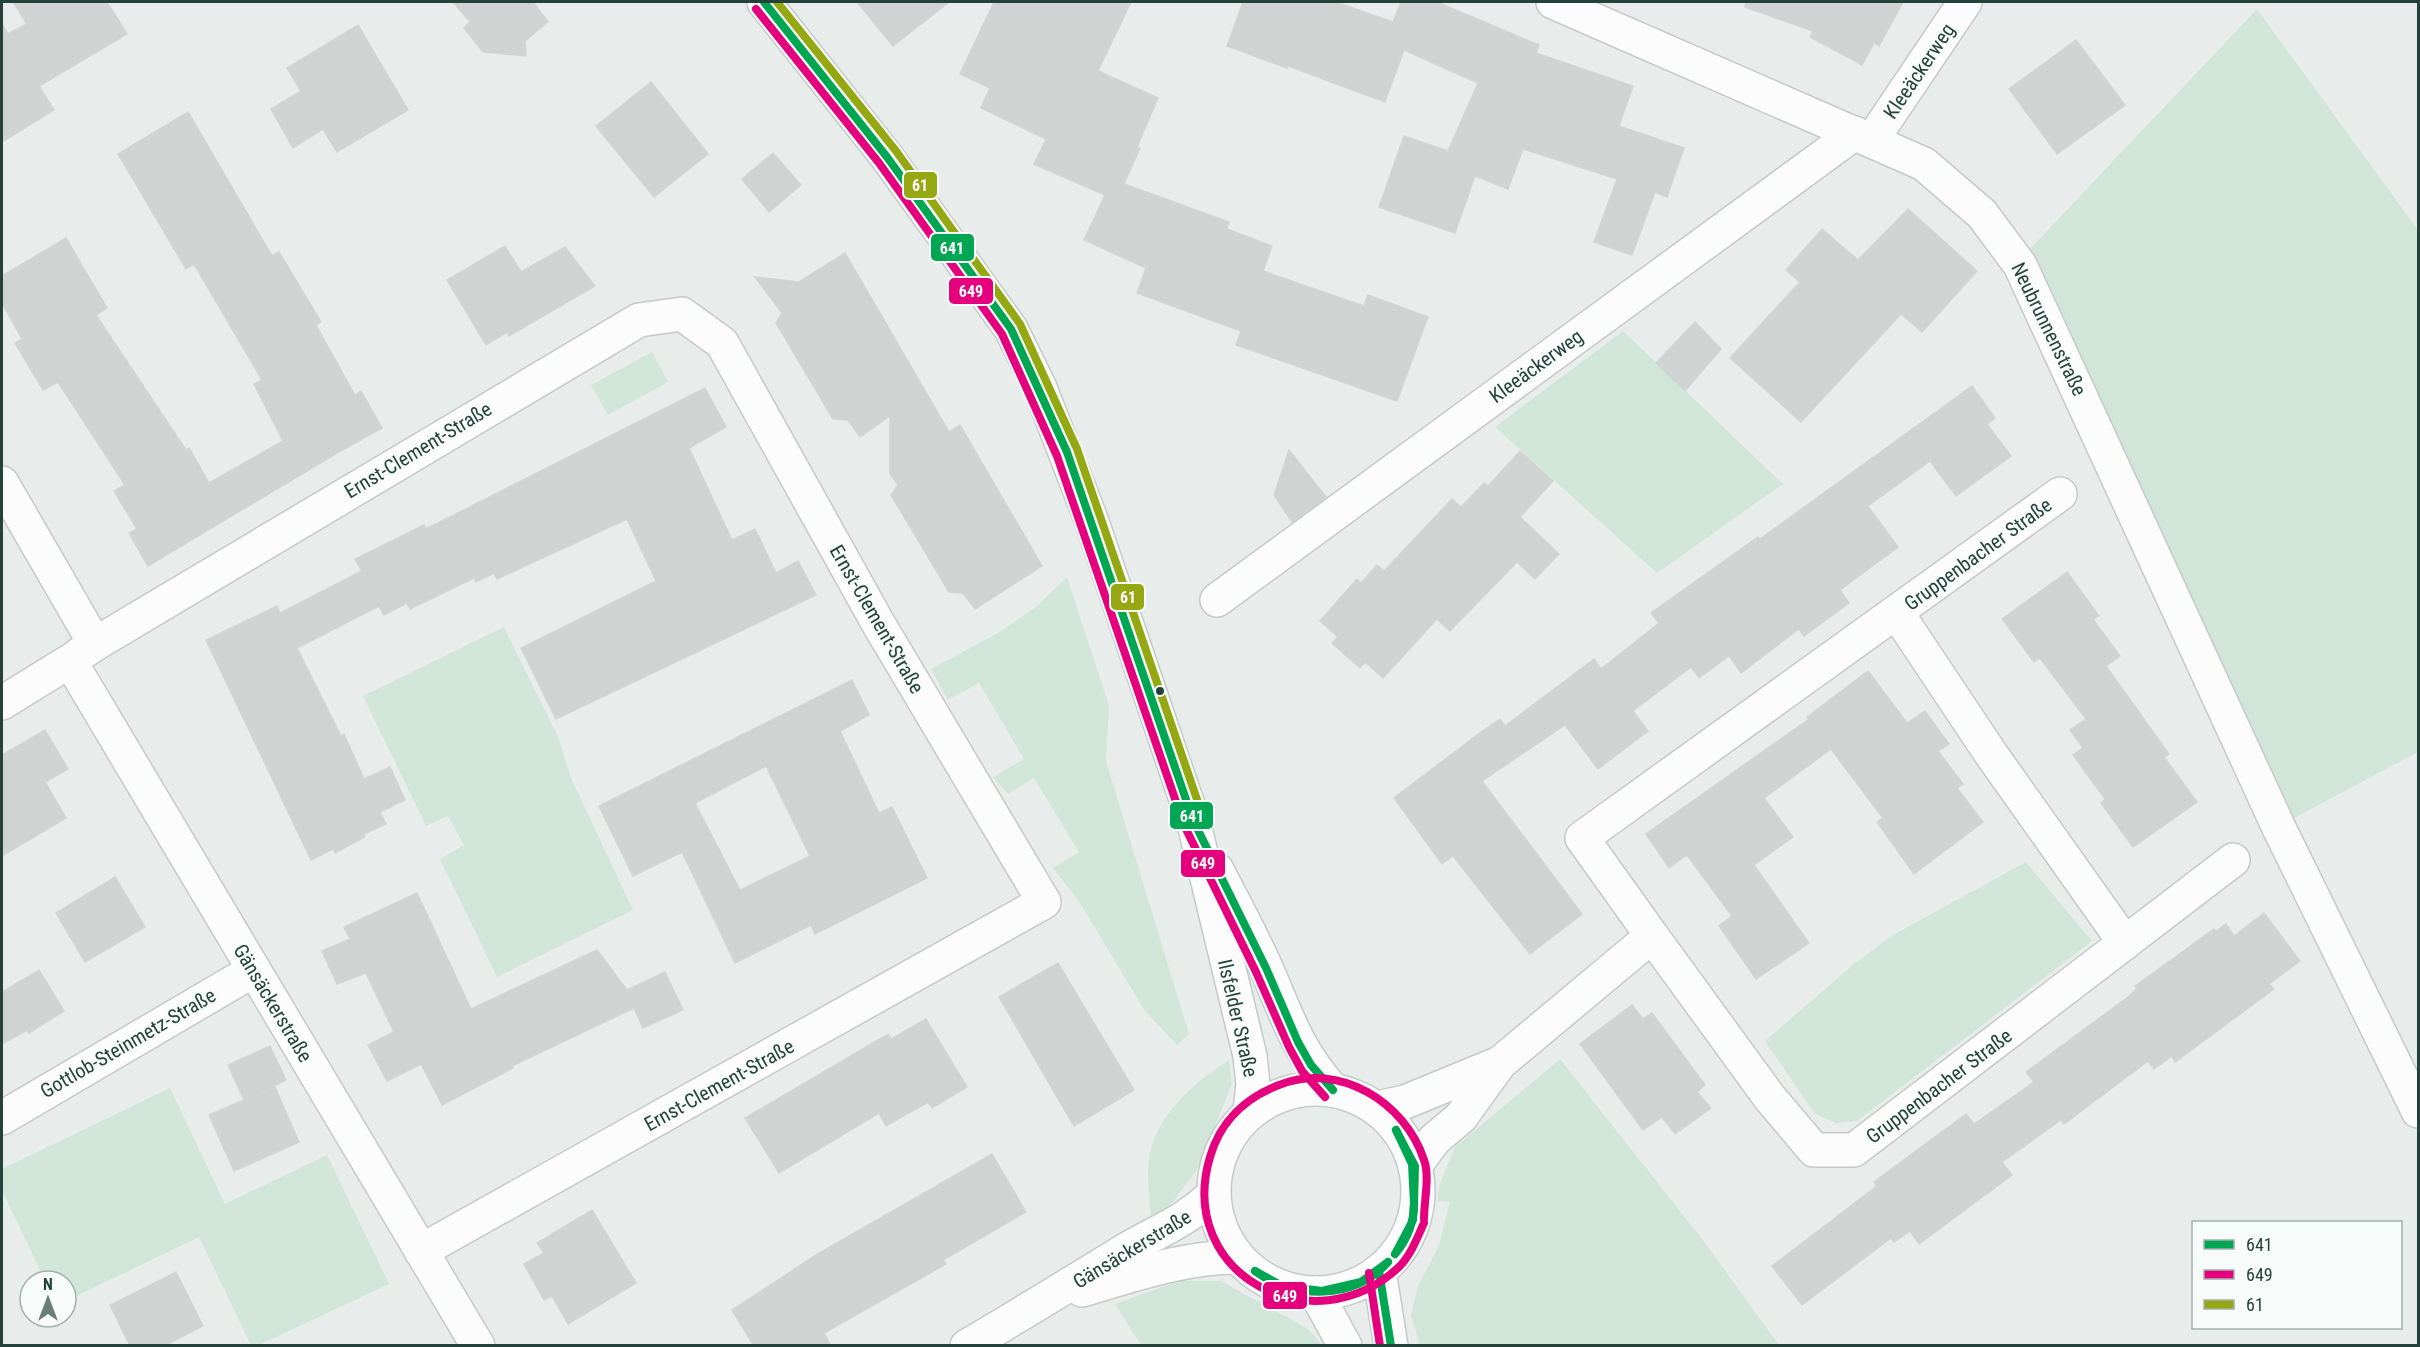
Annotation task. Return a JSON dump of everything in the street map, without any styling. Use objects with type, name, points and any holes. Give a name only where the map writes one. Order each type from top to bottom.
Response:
[{"type":"street","name":"Ilsfelder Straße","points":[[764,2],[887,157],[1011,329],[1040,388],[1067,453],[1138,652],[1193,820],[1250,1056],[1253,1085],[1250,1112]]},
{"type":"street","name":"Neubrunnenstraße","points":[[1552,2],[1924,164],[1982,214],[2020,265],[2277,822],[2418,1111]]},
{"type":"street","name":"Kleeäckerweg","points":[[1217,600],[1864,137],[1965,2]]},
{"type":"street","name":"Ernst-Clement-Straße","points":[[83,653],[639,320],[682,314],[722,343],[878,623],[1044,902],[421,1251]]},
{"type":"street","name":"Gänsäckerstraße","points":[[2,483],[83,653],[254,970],[478,1346]]},
{"type":"street","name":"Gruppenbacher Straße","points":[[2060,494],[1582,838],[1770,1098],[1814,1150],[1854,1150],[2233,860]]},
{"type":"street","name":"Gruppenbacher Straße","points":[[1897,613],[1991,754],[2126,943]]},
{"type":"street","points":[[2,703],[83,653]]},
{"type":"street","name":"Ilsfelder Straße","points":[[1193,820],[1266,968],[1298,1042],[1311,1065],[1333,1090]]},
{"type":"street","points":[[1415,1166],[1434,1140],[1461,1117],[1500,1063],[1652,936]]},
{"type":"street","name":"Gottlob-Steinmetz-Straße","points":[[2,1118],[254,970]]},
{"type":"street","points":[[1377,1108],[1413,1099],[1500,1063]]},
{"type":"street","name":"Ilsfelder Straße","points":[[1301,1090],[1333,1090],[1358,1098],[1377,1108],[1402,1135],[1415,1166],[1418,1191],[1414,1219],[1402,1246],[1380,1271],[1351,1287],[1316,1293],[1301,1292],[1273,1284],[1238,1257],[1220,1227],[1214,1195],[1217,1162],[1229,1135],[1250,1112],[1288,1093],[1301,1090]]},
{"type":"street","name":"Gänsäckerstraße","points":[[972,1344],[1126,1250],[1176,1226],[1214,1195]]},
{"type":"street","name":"Gänsäckerstraße","points":[[1048,1299],[1173,1264],[1200,1259],[1238,1257]]},
{"type":"street","points":[[1380,1271],[1391,1346]]},
{"type":"street","points":[[1316,1293],[1345,1346]]},
{"type":"green space","points":[[2257,9],[2418,230],[2418,752],[2281,825],[2011,269]]},
{"type":"green space","points":[[1623,331],[1783,484],[1657,573],[1495,427]]},
{"type":"green space","points":[[652,352],[668,382],[608,415],[591,385]]},
{"type":"green space","points":[[1067,577],[1109,706],[1106,761],[1189,1034],[1177,1045],[1145,1011],[1080,903],[1053,868],[1079,852],[1034,778],[1008,794],[993,777],[1024,759],[979,683],[948,700],[931,669],[998,633],[1036,607]]},
{"type":"green space","points":[[504,627],[559,739],[571,778],[633,910],[497,977],[440,859],[464,845],[448,816],[426,826],[363,696]]},
{"type":"green space","points":[[2026,862],[2092,941],[1857,1121],[1836,1123],[1815,1114],[1765,1041],[1854,964],[1893,935]]},
{"type":"green space","points":[[1560,1059],[1702,1239],[1779,1345],[1420,1345],[1411,1315],[1418,1286],[1439,1245],[1450,1202],[1438,1201],[1439,1186],[1455,1147]]},
{"type":"green space","points":[[1229,1060],[1232,1084],[1197,1170],[1171,1204],[1151,1220],[1148,1173],[1155,1137],[1163,1122],[1186,1094],[1199,1081]]},
{"type":"green space","points":[[170,1088],[225,1204],[327,1155],[389,1284],[259,1345],[251,1345],[199,1237],[78,1295],[78,1269],[39,1269],[2,1190],[2,1169]]},
{"type":"green space","points":[[1179,1281],[1221,1281],[1308,1329],[1322,1345],[1141,1345],[1115,1304]]},
{"type":"building","points":[[13,2],[107,2],[127,34],[39,86],[54,110],[2,142],[2,24],[8,34],[27,24]]},
{"type":"building","points":[[453,2],[533,2],[548,22],[525,41],[526,56],[483,52],[464,28],[470,22]]},
{"type":"building","points":[[857,2],[949,2],[893,46]]},
{"type":"building","points":[[994,2],[1131,2],[1098,71],[1158,98],[1124,184],[1229,222],[1227,229],[1272,246],[1263,271],[1364,306],[1368,295],[1428,317],[1397,401],[1236,345],[1241,331],[1137,293],[1146,268],[1084,240],[1105,195],[1034,164],[1046,139],[981,108],[990,88],[960,74]]},
{"type":"building","points":[[1243,2],[1336,2],[1393,22],[1401,2],[1437,2],[1539,45],[1536,53],[1633,86],[1619,126],[1684,148],[1667,197],[1655,192],[1632,255],[1594,242],[1617,179],[1523,149],[1508,189],[1475,176],[1455,233],[1379,207],[1404,136],[1448,151],[1478,83],[1404,50],[1385,102],[1227,46]]},
{"type":"building","points":[[1746,2],[1903,2],[1879,46],[1874,43],[1862,65],[1810,37],[1813,31],[1745,7]]},
{"type":"building","points":[[358,25],[408,110],[337,152],[323,129],[293,148],[271,109],[301,91],[287,68]]},
{"type":"building","points":[[2076,40],[2125,105],[2057,154],[2009,89]]},
{"type":"building","points":[[651,82],[708,154],[654,197],[596,126]]},
{"type":"building","points":[[188,112],[272,256],[279,252],[321,322],[316,325],[355,395],[361,391],[382,428],[148,566],[129,533],[137,529],[114,491],[125,485],[58,382],[43,390],[15,343],[22,339],[2,303],[2,276],[66,238],[107,308],[96,315],[186,450],[189,448],[209,483],[283,441],[254,384],[262,380],[194,264],[186,269],[118,154]]},
{"type":"building","points":[[773,153],[801,185],[769,212],[742,179]]},
{"type":"building","points":[[1908,209],[1977,271],[1922,332],[1901,314],[1801,422],[1730,358],[1800,282],[1786,270],[1822,229],[1858,260]]},
{"type":"building","points":[[505,246],[521,272],[565,247],[595,286],[509,336],[507,332],[486,345],[447,280]]},
{"type":"building","points":[[845,253],[949,432],[960,425],[1042,566],[975,609],[963,593],[949,592],[891,495],[898,485],[890,474],[890,416],[860,437],[848,420],[833,419],[776,323],[782,313],[755,277],[799,282]]},
{"type":"building","points":[[1695,322],[1721,349],[1685,391],[1656,363]]},
{"type":"building","points":[[1972,386],[1995,418],[1987,424],[2011,456],[1956,496],[1930,461],[1868,506],[1898,547],[1840,590],[1849,603],[1804,636],[1799,629],[1741,673],[1729,656],[1699,678],[1691,667],[1633,711],[1648,731],[1598,769],[1565,725],[1482,781],[1582,914],[1530,954],[1453,856],[1442,864],[1394,798],[1481,732],[1500,719],[1505,726],[1594,659],[1601,669],[1659,623],[1651,613],[1758,537],[1760,539]]},
{"type":"building","points":[[705,388],[726,427],[689,448],[732,540],[755,529],[776,573],[798,561],[816,595],[556,719],[521,648],[656,581],[627,519],[497,579],[494,573],[476,582],[474,578],[410,609],[407,603],[384,615],[379,606],[297,648],[341,736],[344,734],[364,779],[390,767],[405,800],[380,812],[386,824],[364,834],[365,837],[335,853],[333,849],[311,860],[206,640],[277,606],[280,613],[362,571],[355,559],[424,525],[426,529]]},
{"type":"building","points":[[1289,450],[1326,497],[1292,522],[1274,495]]},
{"type":"building","points":[[1520,451],[1553,481],[1520,517],[1559,554],[1535,579],[1517,562],[1450,631],[1437,619],[1383,678],[1365,662],[1360,668],[1332,643],[1338,637],[1320,621],[1357,579],[1361,583],[1377,565],[1384,571],[1452,499],[1461,507],[1484,483],[1488,486]]},
{"type":"building","points":[[2067,572],[2099,616],[2093,619],[2120,656],[2106,666],[2169,754],[2164,757],[2197,802],[2133,847],[2101,803],[2105,799],[2073,755],[2083,748],[2070,730],[2086,719],[2040,658],[2034,662],[2002,619]]},
{"type":"building","points":[[1868,671],[1907,723],[1925,711],[1949,744],[1938,751],[1963,784],[1957,788],[1983,822],[1914,874],[1877,822],[1883,818],[1831,749],[1764,798],[1793,837],[1754,865],[1809,943],[1756,979],[1719,926],[1732,916],[1687,855],[1669,868],[1646,834],[1809,719],[1807,717]]},
{"type":"building","points":[[852,680],[869,715],[840,731],[879,813],[892,807],[927,878],[815,934],[811,925],[735,963],[682,852],[633,876],[599,806]],"holes":[[[766,766],[810,856],[740,890],[695,803]]]},
{"type":"building","points":[[45,730],[68,769],[45,782],[66,818],[2,856],[2,755]]},
{"type":"building","points":[[115,877],[145,927],[85,962],[56,913]]},
{"type":"building","points":[[417,893],[471,1009],[597,950],[627,990],[665,972],[683,1010],[643,1028],[634,1008],[512,1066],[513,1068],[442,1105],[421,1064],[387,1081],[368,1045],[394,1032],[366,973],[337,984],[322,951],[350,939],[344,927]]},
{"type":"building","points":[[2264,913],[2300,961],[2269,984],[2274,989],[2175,1062],[2172,1056],[2154,1069],[2148,1061],[2064,1124],[2061,1120],[2002,1162],[2012,1175],[1919,1244],[1910,1231],[1894,1242],[1891,1238],[1802,1305],[1772,1266],[1877,1186],[1874,1182],[1966,1114],[1974,1124],[2034,1082],[2026,1072],[2128,997],[2137,988],[2135,986],[2214,929],[2216,931],[2226,924],[2234,936]]},
{"type":"building","points":[[1058,963],[1134,1090],[1074,1126],[999,997]]},
{"type":"building","points":[[39,970],[64,1011],[29,1033],[27,1030],[2,1044],[2,992]]},
{"type":"building","points":[[1632,1005],[1643,1019],[1652,1013],[1705,1085],[1697,1092],[1711,1108],[1675,1134],[1662,1117],[1643,1130],[1580,1044]]},
{"type":"building","points":[[926,1019],[967,1087],[932,1108],[928,1102],[886,1126],[879,1113],[779,1173],[745,1118],[888,1034],[891,1039]]},
{"type":"building","points":[[270,1046],[286,1080],[247,1099],[275,1087],[299,1142],[234,1171],[209,1115],[244,1100],[228,1065]]},
{"type":"building","points":[[992,1154],[1026,1212],[943,1260],[946,1264],[824,1333],[831,1346],[754,1346],[732,1310],[816,1255]]},
{"type":"building","points":[[592,1210],[636,1283],[568,1324],[552,1296],[544,1300],[524,1264],[544,1253],[537,1243]]},
{"type":"building","points":[[176,1272],[203,1326],[164,1346],[130,1346],[110,1305]]},
{"type":"transit line","name":"641","points":[[764,2],[887,157],[1011,329],[1067,452],[1193,820],[1266,968],[1298,1042],[1311,1065],[1333,1090]]},
{"type":"transit line","name":"61","points":[[777,2],[896,151],[1020,324],[1077,449],[1203,817]]},
{"type":"transit line","name":"649","points":[[756,9],[879,163],[1002,334],[1057,456],[1184,825],[1256,972],[1289,1047],[1302,1071],[1325,1097]]},
{"type":"transit line","name":"649","points":[[1424,1219],[1426,1166],[1415,1139],[1402,1120],[1386,1104],[1346,1083],[1324,1078],[1302,1079],[1267,1090],[1245,1104],[1227,1122],[1214,1144],[1210,1157],[1205,1199],[1213,1235],[1232,1265],[1259,1286],[1292,1298],[1328,1300],[1365,1290],[1399,1267],[1407,1257],[1424,1223]]},
{"type":"transit line","name":"641","points":[[1396,1130],[1415,1166],[1414,1203]]},
{"type":"transit line","name":"641","points":[[1396,1130],[1412,1164],[1414,1203]]},
{"type":"transit line","name":"641","points":[[1395,1254],[1413,1220],[1414,1203]]},
{"type":"transit line","name":"641","points":[[1395,1254],[1409,1230],[1414,1203]]},
{"type":"transit line","name":"641","points":[[1255,1271],[1282,1286],[1322,1291],[1361,1282],[1388,1262]]},
{"type":"transit line","name":"641","points":[[1255,1271],[1287,1287],[1324,1292],[1359,1284],[1388,1262]]},
{"type":"transit line","name":"641","points":[[1379,1271],[1391,1346]]},
{"type":"transit line","name":"649","points":[[1369,1273],[1380,1346]]}]
